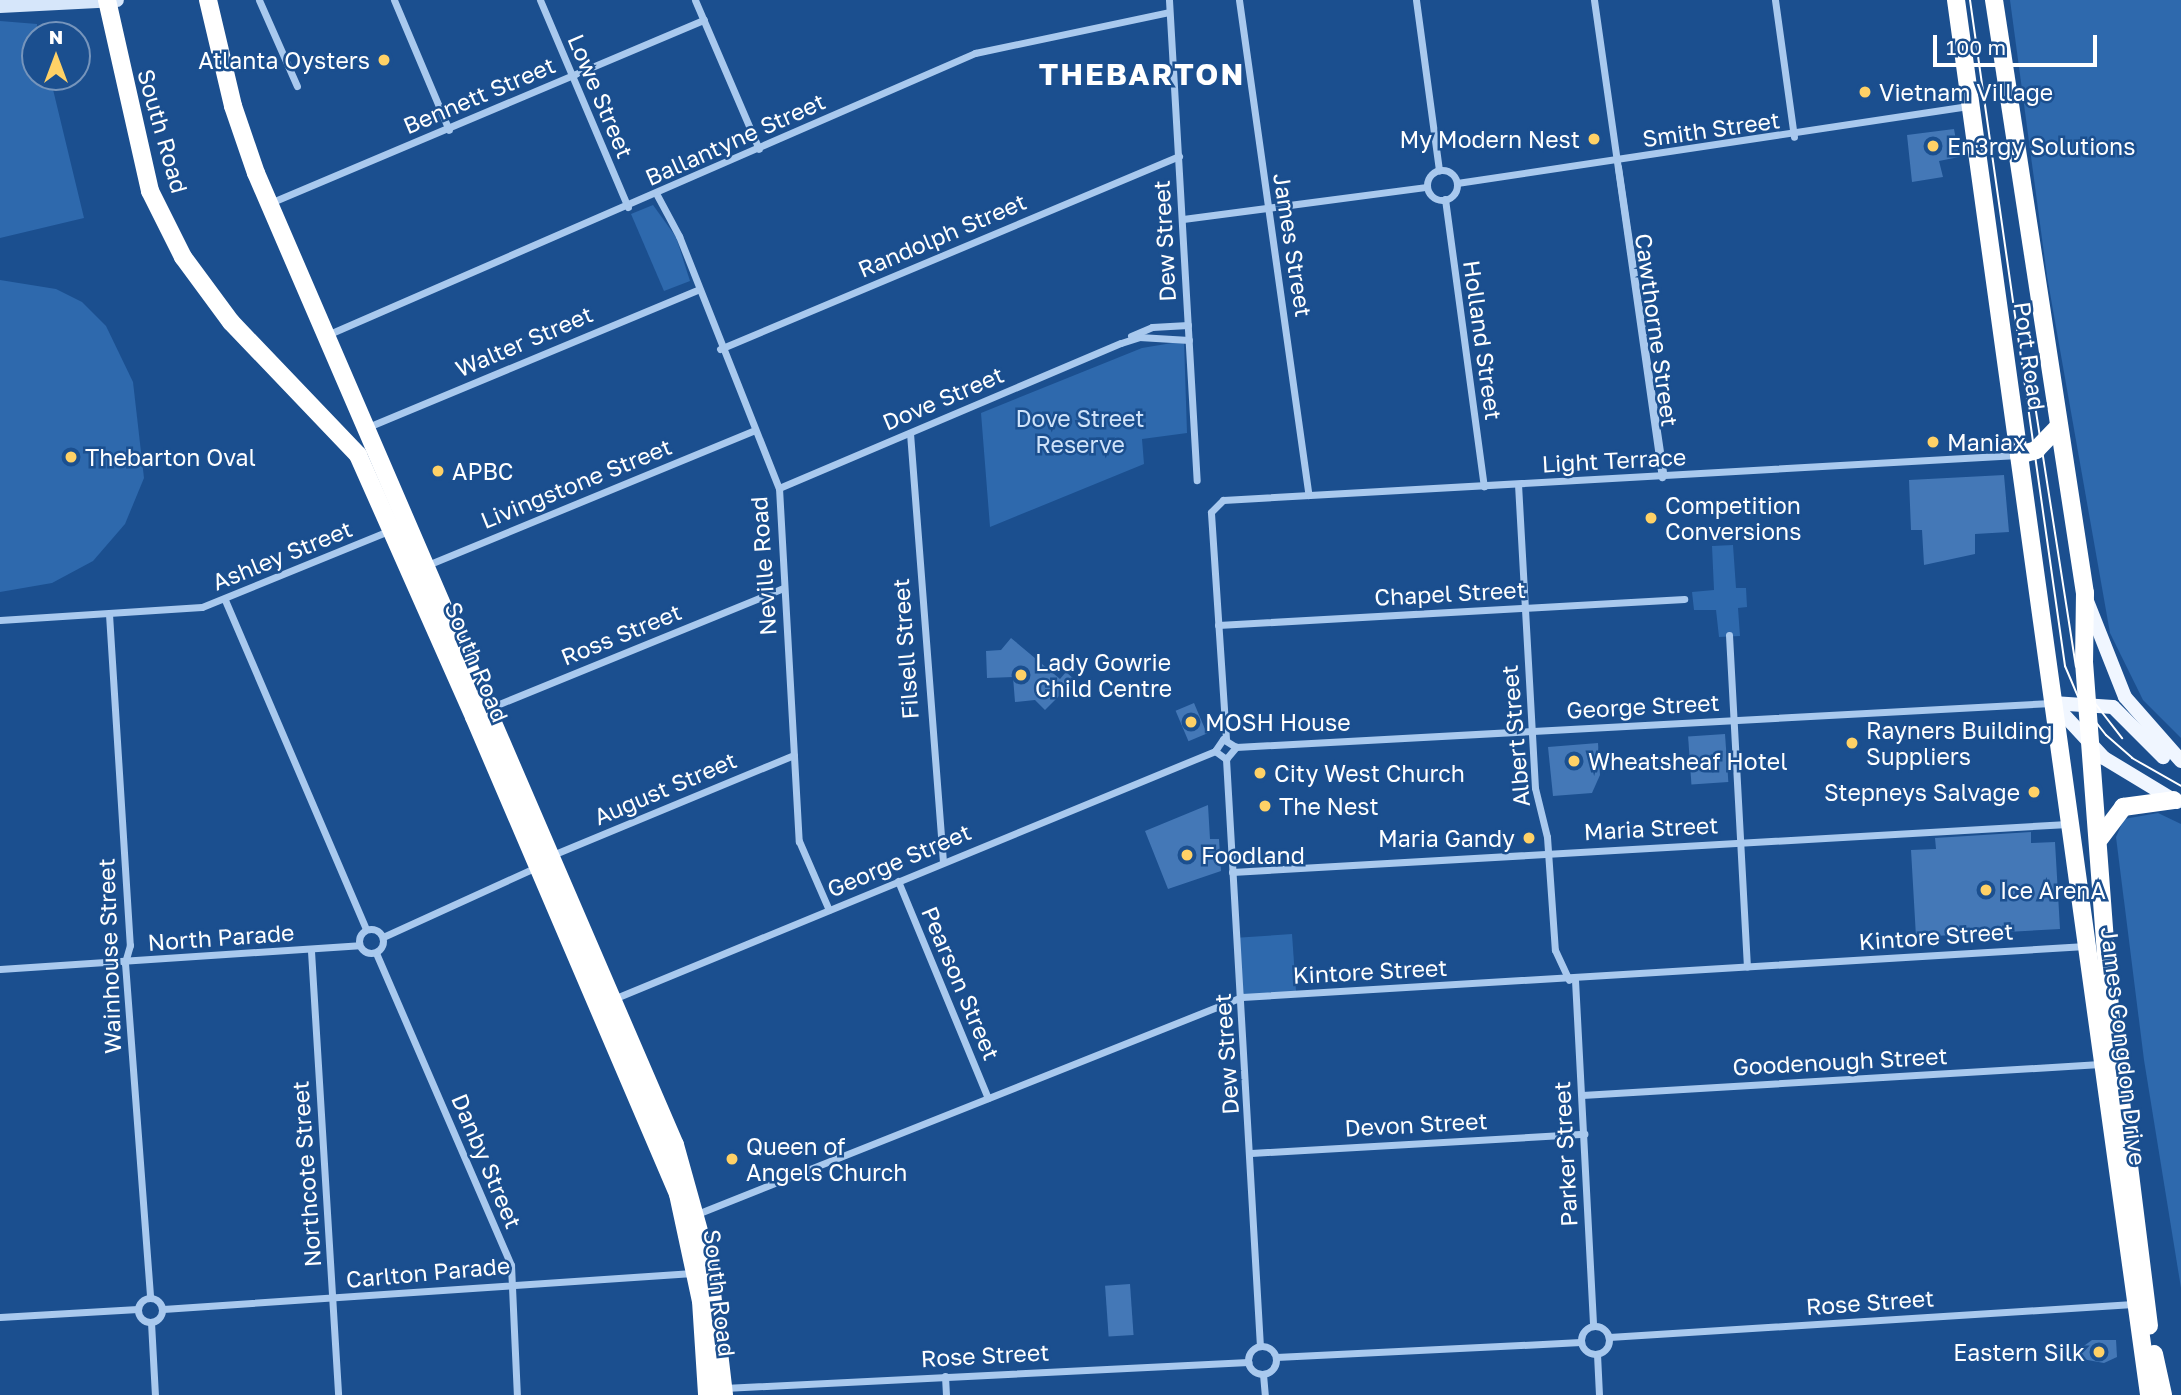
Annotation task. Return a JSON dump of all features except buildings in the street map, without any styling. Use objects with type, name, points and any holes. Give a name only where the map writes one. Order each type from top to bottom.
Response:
[{"type":"highway","name":"South Road","points":[[208,0],[233,106],[269,203],[366,428],[399,526]]},
{"type":"highway","name":"Port Road","points":[[1956,0],[2053,703]]},
{"type":"highway","name":"Port Road","points":[[1994,0],[2085,593],[2091,747]]},
{"type":"highway","name":"South Road","points":[[110,1],[150,191],[183,257],[231,322],[358,455],[399,526],[419,568],[605,1002],[678,1194],[697,1273],[715,1392]]},
{"type":"highway","points":[[2019,455],[2036,450],[2059,426]]},
{"type":"highway","name":"James Congdon Drive","points":[[2053,703],[2073,824],[2085,946],[2108,1064],[2149,1395]]},
{"type":"highway","name":"James Congdon Drive","points":[[2091,747],[2108,944],[2108,1064]]},
{"type":"highway","points":[[2100,838],[2123,807],[2178,802]]},
{"type":"highway","points":[[2085,946],[2108,944]]},
{"type":"highway","name":"South Road","points":[[605,1002],[675,1145],[697,1214],[715,1392]]},
{"type":"highway","name":"James Congdon Drive","points":[[2139,1304],[2163,1395]]},
{"type":"main road","name":"Port Road","points":[[2085,593],[2125,697],[2181,761]]},
{"type":"main road","points":[[2053,703],[2088,702],[2113,707],[2155,750],[2181,766]]},
{"type":"main road","points":[[2053,703],[2091,747],[2178,802]]},
{"type":"street","points":[[259,0],[297,86]]},
{"type":"street","points":[[394,0],[449,130]]},
{"type":"street","name":"Lowe Street","points":[[540,0],[628,207]]},
{"type":"street","points":[[695,0],[760,149]]},
{"type":"street","name":"Dew Street","points":[[1169,0],[1197,480]]},
{"type":"street","name":"James Street","points":[[1239,0],[1309,495]]},
{"type":"street","points":[[1416,0],[1439,170],[1427,187]]},
{"type":"street","name":"Cawthorne Street","points":[[1594,0],[1662,477]]},
{"type":"street","points":[[1775,0],[1794,136]]},
{"type":"street","points":[[0,6],[110,1]]},
{"type":"street","name":"Ballantyne Street","points":[[327,335],[657,195],[975,53],[1169,12]]},
{"type":"street","name":"Bennett Street","points":[[269,203],[449,130],[704,20]]},
{"type":"street","name":"Smith Street","points":[[1457,183],[1794,136],[1970,106]]},
{"type":"street","name":"Randolph Street","points":[[720,349],[1179,156]]},
{"type":"street","points":[[1183,219],[1427,187],[1445,200],[1457,183],[1454,175],[1439,170]]},
{"type":"street","name":"Neville Road","points":[[657,195],[679,236],[720,349],[779,488],[799,841],[829,910]]},
{"type":"street","name":"Holland Street","points":[[1445,200],[1484,486]]},
{"type":"street","name":"Walter Street","points":[[366,428],[697,290]]},
{"type":"street","name":"Dove Street","points":[[779,488],[1121,343],[1152,327],[1188,325]]},
{"type":"street","name":"Dove Street","points":[[1121,343],[1139,337],[1189,340]]},
{"type":"street","name":"Livingstone Street","points":[[419,568],[755,430]]},
{"type":"street","name":"Filsell Street","points":[[910,433],[943,862]]},
{"type":"street","name":"Light Terrace","points":[[1218,625],[1214,507],[1223,500],[2019,455]]},
{"type":"street","name":"Albert Street","points":[[1518,484],[1531,732],[1548,853],[1555,950],[1572,980]]},
{"type":"street","name":"Ashley Street","points":[[0,620],[202,607],[225,600],[399,526]]},
{"type":"street","name":"Ross Street","points":[[481,713],[783,588]]},
{"type":"street","name":"Chapel Street","points":[[1218,625],[1684,599]]},
{"type":"street","points":[[225,600],[366,929],[383,937]]},
{"type":"street","name":"Wainhouse Street","points":[[109,614],[130,945],[125,962],[150,1297]]},
{"type":"street","points":[[1218,625],[1226,739],[1215,751],[1226,759],[1236,747],[1226,739]]},
{"type":"street","points":[[1729,635],[1747,967]]},
{"type":"street","name":"George Street","points":[[1236,747],[2053,703]]},
{"type":"street","name":"George Street","points":[[605,1002],[1215,751]]},
{"type":"street","name":"August Street","points":[[545,861],[794,755]]},
{"type":"street","name":"Dew Street","points":[[1226,759],[1242,997],[1260,1346]]},
{"type":"street","name":"Maria Street","points":[[1232,873],[2073,824]]},
{"type":"street","points":[[366,929],[359,945],[376,953],[383,937],[545,861]]},
{"type":"street","name":"Pearson Street","points":[[898,881],[988,1098]]},
{"type":"street","name":"North Parade","points":[[0,969],[311,951],[359,945]]},
{"type":"street","name":"Kintore Street","points":[[697,1214],[1242,997],[1572,980],[2085,946]]},
{"type":"street","name":"Northcote Street","points":[[311,951],[338,1395]]},
{"type":"street","name":"Danby Street","points":[[376,953],[511,1265],[517,1395]]},
{"type":"street","name":"Parker Street","points":[[1572,980],[1582,1095],[1593,1326]]},
{"type":"street","name":"Goodenough Street","points":[[1582,1095],[2108,1064]]},
{"type":"street","name":"Devon Street","points":[[1251,1153],[1584,1134]]},
{"type":"street","name":"Carlton Parade","points":[[163,1309],[697,1273]]},
{"type":"street","points":[[0,1317],[138,1309],[150,1297],[163,1309],[151,1322]]},
{"type":"street","name":"Rose Street","points":[[1609,1337],[2139,1304]]},
{"type":"street","points":[[138,1309],[151,1322],[155,1395]]},
{"type":"street","points":[[1581,1342],[1593,1326],[1609,1337],[1607,1348],[1597,1354]]},
{"type":"street","points":[[1265,1395],[1263,1374],[1248,1362],[1260,1346],[1276,1357],[1581,1342],[1597,1354]]},
{"type":"street","points":[[1597,1354],[1599,1395]]},
{"type":"street","points":[[1263,1374],[1274,1368],[1276,1357]]},
{"type":"street","name":"Rose Street","points":[[715,1392],[945,1376],[1248,1362]]},
{"type":"street","points":[[945,1376],[946,1395]]},
{"type":"green space","points":[[2010,0],[2181,0],[2181,738],[2143,700],[2110,633],[2047,276]]},
{"type":"green space","points":[[0,21],[21,23],[21,91],[53,91],[84,218],[0,238]]},
{"type":"green space","points":[[653,205],[676,237],[690,281],[664,291],[631,214]]},
{"type":"green space","name":"Thebarton Oval","points":[[0,280],[56,289],[82,302],[106,326],[133,382],[144,478],[125,524],[93,561],[52,583],[0,592]]},
{"type":"green space","name":"Dove Street Reserve","points":[[1184,341],[1187,433],[1142,439],[1144,464],[990,527],[981,413],[1142,348]]},
{"type":"green space","points":[[1733,545],[1736,588],[1746,588],[1747,607],[1738,608],[1740,636],[1719,637],[1716,610],[1694,610],[1692,592],[1714,590],[1712,546]]},
{"type":"green space","points":[[2158,813],[2181,824],[2181,1288],[2144,1060],[2116,837],[2124,819]]},
{"type":"green space","points":[[1292,934],[1296,994],[1241,998],[1237,938]]},
{"type":"tram line","points":[[1970,0],[2065,666],[2080,702],[2106,735],[2132,758],[2181,786]]},
{"type":"tram line","points":[[2029,367],[2076,666],[2094,702],[2122,738]]},
{"type":"place","name":"Atlanta Oysters","points":[[384,60]]},
{"type":"place","name":"Vietnam Village","points":[[1865,92]]},
{"type":"place","name":"My Modern Nest","points":[[1594,139]]},
{"type":"place","name":"En3rgy Solutions","points":[[1933,146]]},
{"type":"place","name":"Maniax","points":[[1933,442]]},
{"type":"place","name":"Thebarton Oval","points":[[71,457]]},
{"type":"place","name":"APBC","points":[[438,471]]},
{"type":"place","name":"Competition Conversions","points":[[1651,518]]},
{"type":"place","name":"Lady Gowrie Child Centre","points":[[1021,675]]},
{"type":"place","name":"MOSH House","points":[[1191,722]]},
{"type":"place","name":"Rayners Building Suppliers","points":[[1852,743]]},
{"type":"place","name":"Wheatsheaf Hotel","points":[[1574,761]]},
{"type":"place","name":"City West Church","points":[[1260,773]]},
{"type":"place","name":"Stepneys Salvage","points":[[2034,792]]},
{"type":"place","name":"The Nest","points":[[1265,806]]},
{"type":"place","name":"Maria Gandy","points":[[1529,838]]},
{"type":"place","name":"Foodland","points":[[1187,855]]},
{"type":"place","name":"Ice ArenA","points":[[1986,890]]},
{"type":"place","name":"Queen of Angels Church","points":[[732,1159]]},
{"type":"place","name":"Eastern Silk","points":[[2099,1352]]},
{"type":"district","name":"THEBARTON","points":[[1142,74]]}]
